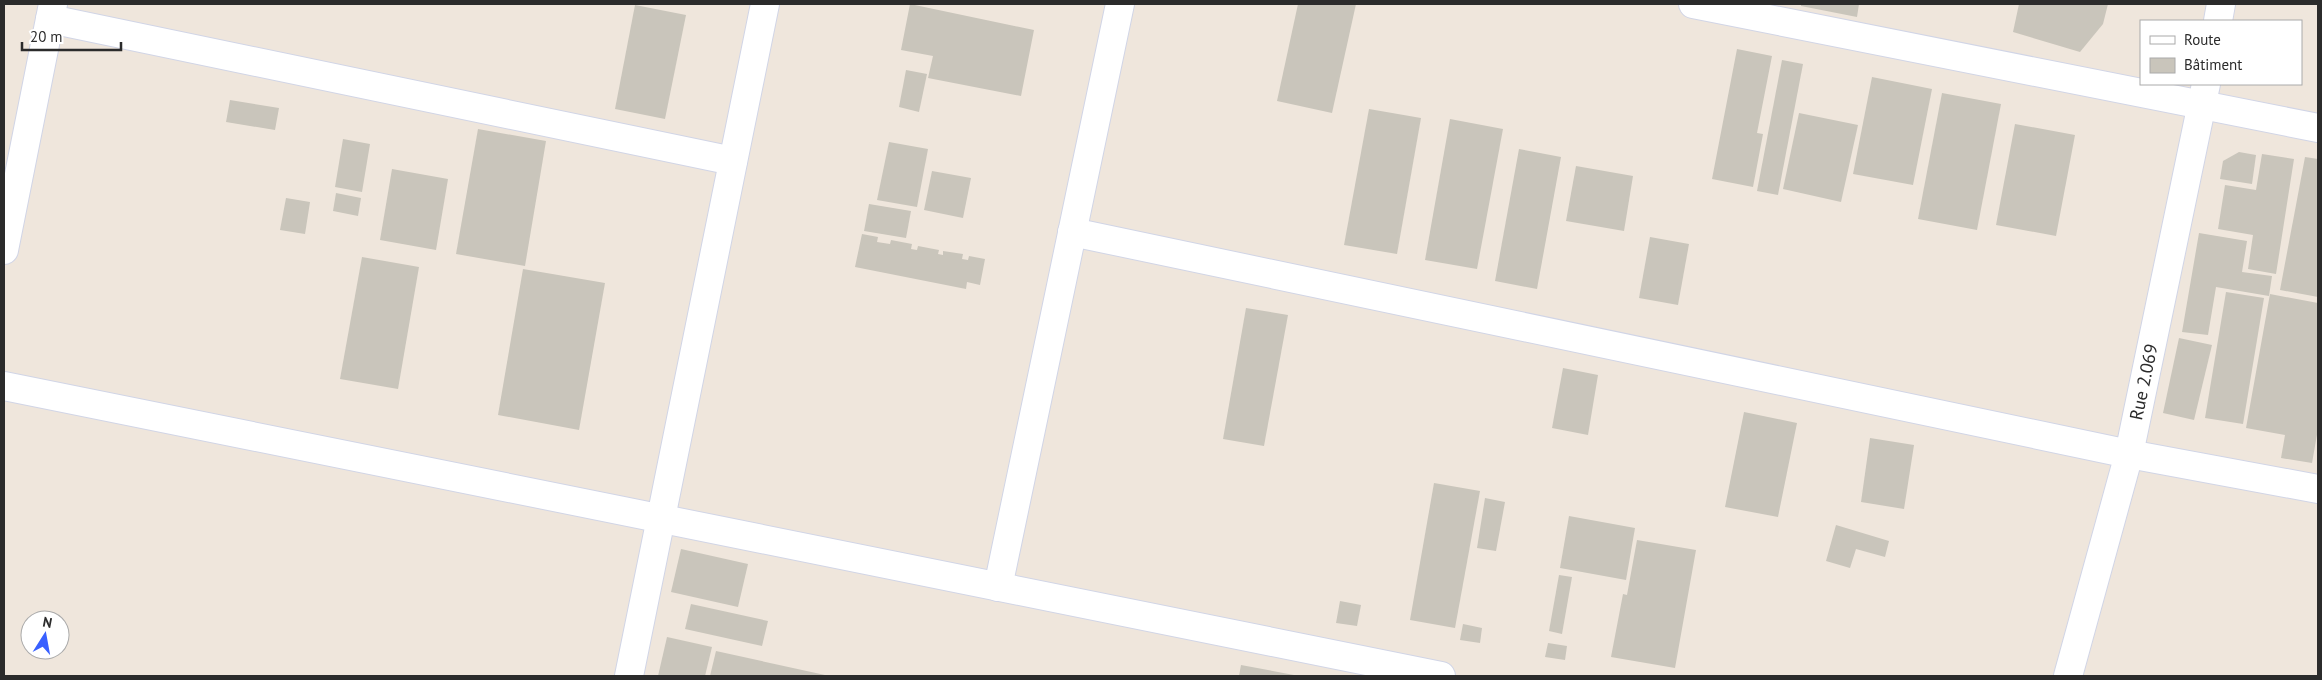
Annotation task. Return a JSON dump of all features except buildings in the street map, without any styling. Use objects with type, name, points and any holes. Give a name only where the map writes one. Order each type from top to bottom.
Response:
[{"type":"street","points":[[629,676],[765,4]]},
{"type":"street","points":[[998,587],[1120,4]]},
{"type":"street","points":[[1692,4],[2140,83]]},
{"type":"street","points":[[2218,20],[2221,4]]},
{"type":"street","points":[[4,250],[51,12],[733,161]]},
{"type":"street","points":[[2153,85],[2204,94],[2318,128]]},
{"type":"street","name":"Rue 2.069","points":[[2068,676],[2129,454],[2204,94]]},
{"type":"street","points":[[1072,232],[2129,454],[2318,489]]},
{"type":"street","points":[[4,386],[1441,676]]}]
